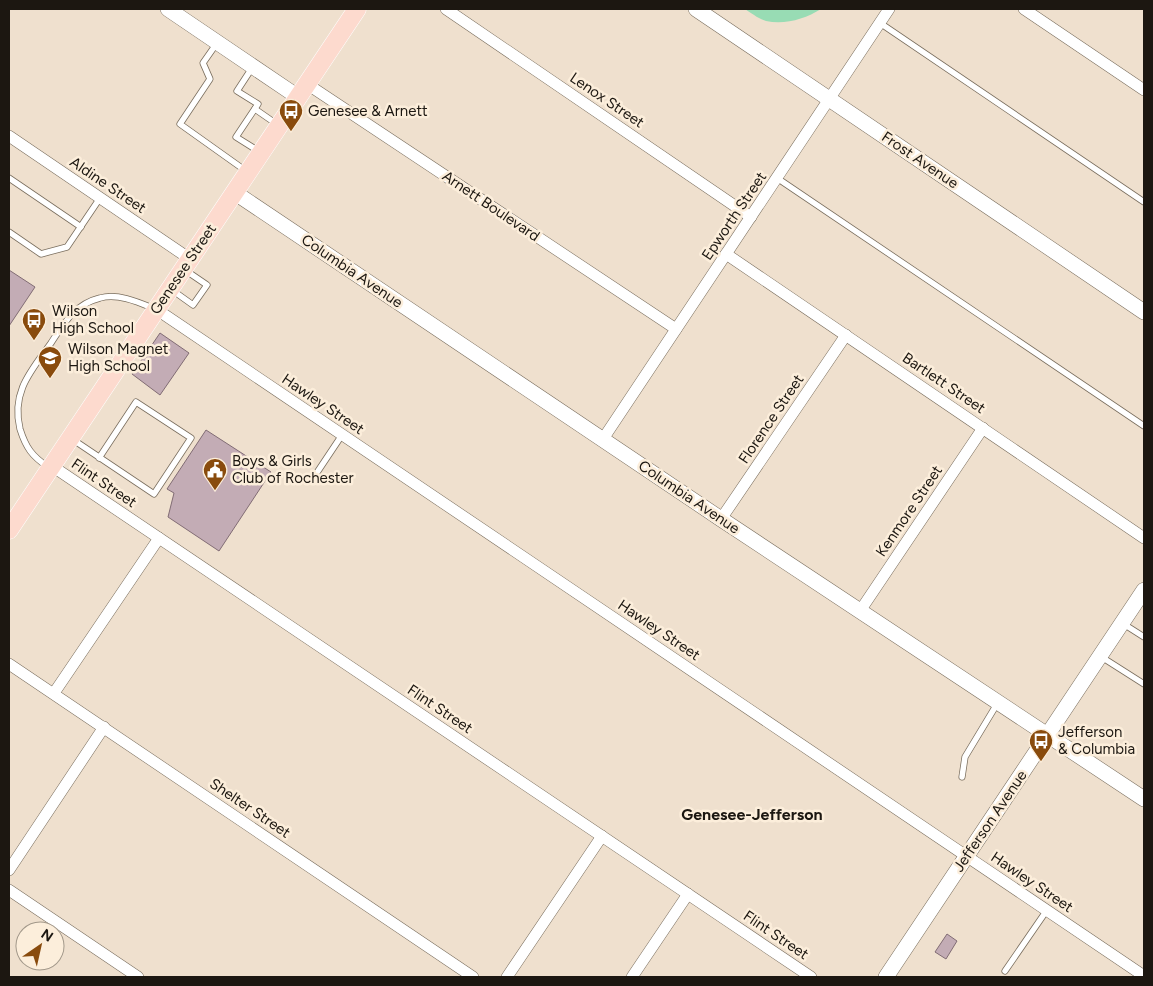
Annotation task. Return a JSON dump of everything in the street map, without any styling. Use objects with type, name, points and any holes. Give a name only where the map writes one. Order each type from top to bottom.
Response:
[{"type":"main road","name":"Genesee Street","points":[[9,530],[357,9]]},
{"type":"street","name":"Arnett Boulevard","points":[[168,9],[253,67],[302,90],[676,329]]},
{"type":"street","name":"Lenox Street","points":[[446,9],[751,217]]},
{"type":"street","name":"Frost Avenue","points":[[696,9],[1144,312]]},
{"type":"street","name":"Epworth Street","points":[[603,439],[889,9]]},
{"type":"street","points":[[1024,9],[1144,90]]},
{"type":"street","name":"Aldine Street","points":[[9,136],[100,198],[187,264]]},
{"type":"street","name":"Columbia Avenue","points":[[234,192],[721,519],[1144,799]]},
{"type":"street","name":"Bartlett Street","points":[[726,254],[1144,538]]},
{"type":"street","name":"Hawley Street","points":[[156,309],[1144,976]]},
{"type":"street","name":"Florence Street","points":[[721,519],[846,335]]},
{"type":"street","name":"Kenmore Street","points":[[860,611],[982,428]]},
{"type":"street","name":"Flint Street","points":[[51,467],[811,977]]},
{"type":"street","points":[[54,694],[159,538]]},
{"type":"street","name":"Jefferson Avenue","points":[[886,977],[1144,590]]},
{"type":"street","name":"Shelter Street","points":[[9,664],[473,977]]},
{"type":"street","points":[[9,870],[104,727]]},
{"type":"street","points":[[507,977],[602,836]]},
{"type":"street","points":[[9,890],[138,977]]},
{"type":"street","points":[[632,977],[688,894]]},
{"type":"lane","points":[[880,23],[1144,202]]},
{"type":"lane","points":[[217,42],[203,63],[210,79],[180,124],[248,172]]},
{"type":"lane","points":[[253,67],[238,91],[258,104],[236,137],[261,153]]},
{"type":"lane","points":[[255,109],[279,126]]},
{"type":"lane","points":[[9,178],[81,226]]},
{"type":"lane","points":[[777,178],[1144,426]]},
{"type":"lane","points":[[9,232],[41,254],[67,247],[100,198]]},
{"type":"lane","points":[[170,289],[193,305],[207,285],[187,264]]},
{"type":"lane","points":[[51,467],[35,458],[24,443],[18,422],[17,402],[23,386],[37,363],[72,312],[84,304],[100,297],[122,297],[156,309]]},
{"type":"lane","points":[[70,438],[99,458],[154,494],[190,438],[136,402],[99,458]]},
{"type":"lane","points":[[312,480],[342,434]]},
{"type":"lane","points":[[1122,623],[1144,637]]},
{"type":"lane","points":[[1100,656],[1144,684]]},
{"type":"lane","points":[[962,777],[965,757],[998,702]]},
{"type":"lane","points":[[1005,971],[1047,910]]},
{"type":"green space","points":[[745,9],[821,9],[808,16],[788,22],[773,22],[763,20]]},
{"type":"building","points":[[9,270],[35,287],[9,326]]},
{"type":"building","points":[[160,333],[189,353],[160,395],[132,374]]},
{"type":"building","name":"Boys & Girls Club of Rochester","points":[[206,430],[271,472],[219,551],[168,517],[174,493],[167,489]]},
{"type":"building","points":[[947,934],[957,941],[946,959],[935,952]]},
{"type":"place","name":"Genesee & Arnett","points":[[291,132]]},
{"type":"place","name":"Wilson High School","points":[[34,341]]},
{"type":"place","name":"Wilson Magnet High School","points":[[50,379]]},
{"type":"place","name":"Boys & Girls Club of Rochester","points":[[215,491]]},
{"type":"place","name":"Jefferson & Columbia","points":[[1041,762]]},
{"type":"district","name":"Genesee-Jefferson","points":[[752,814]]}]
